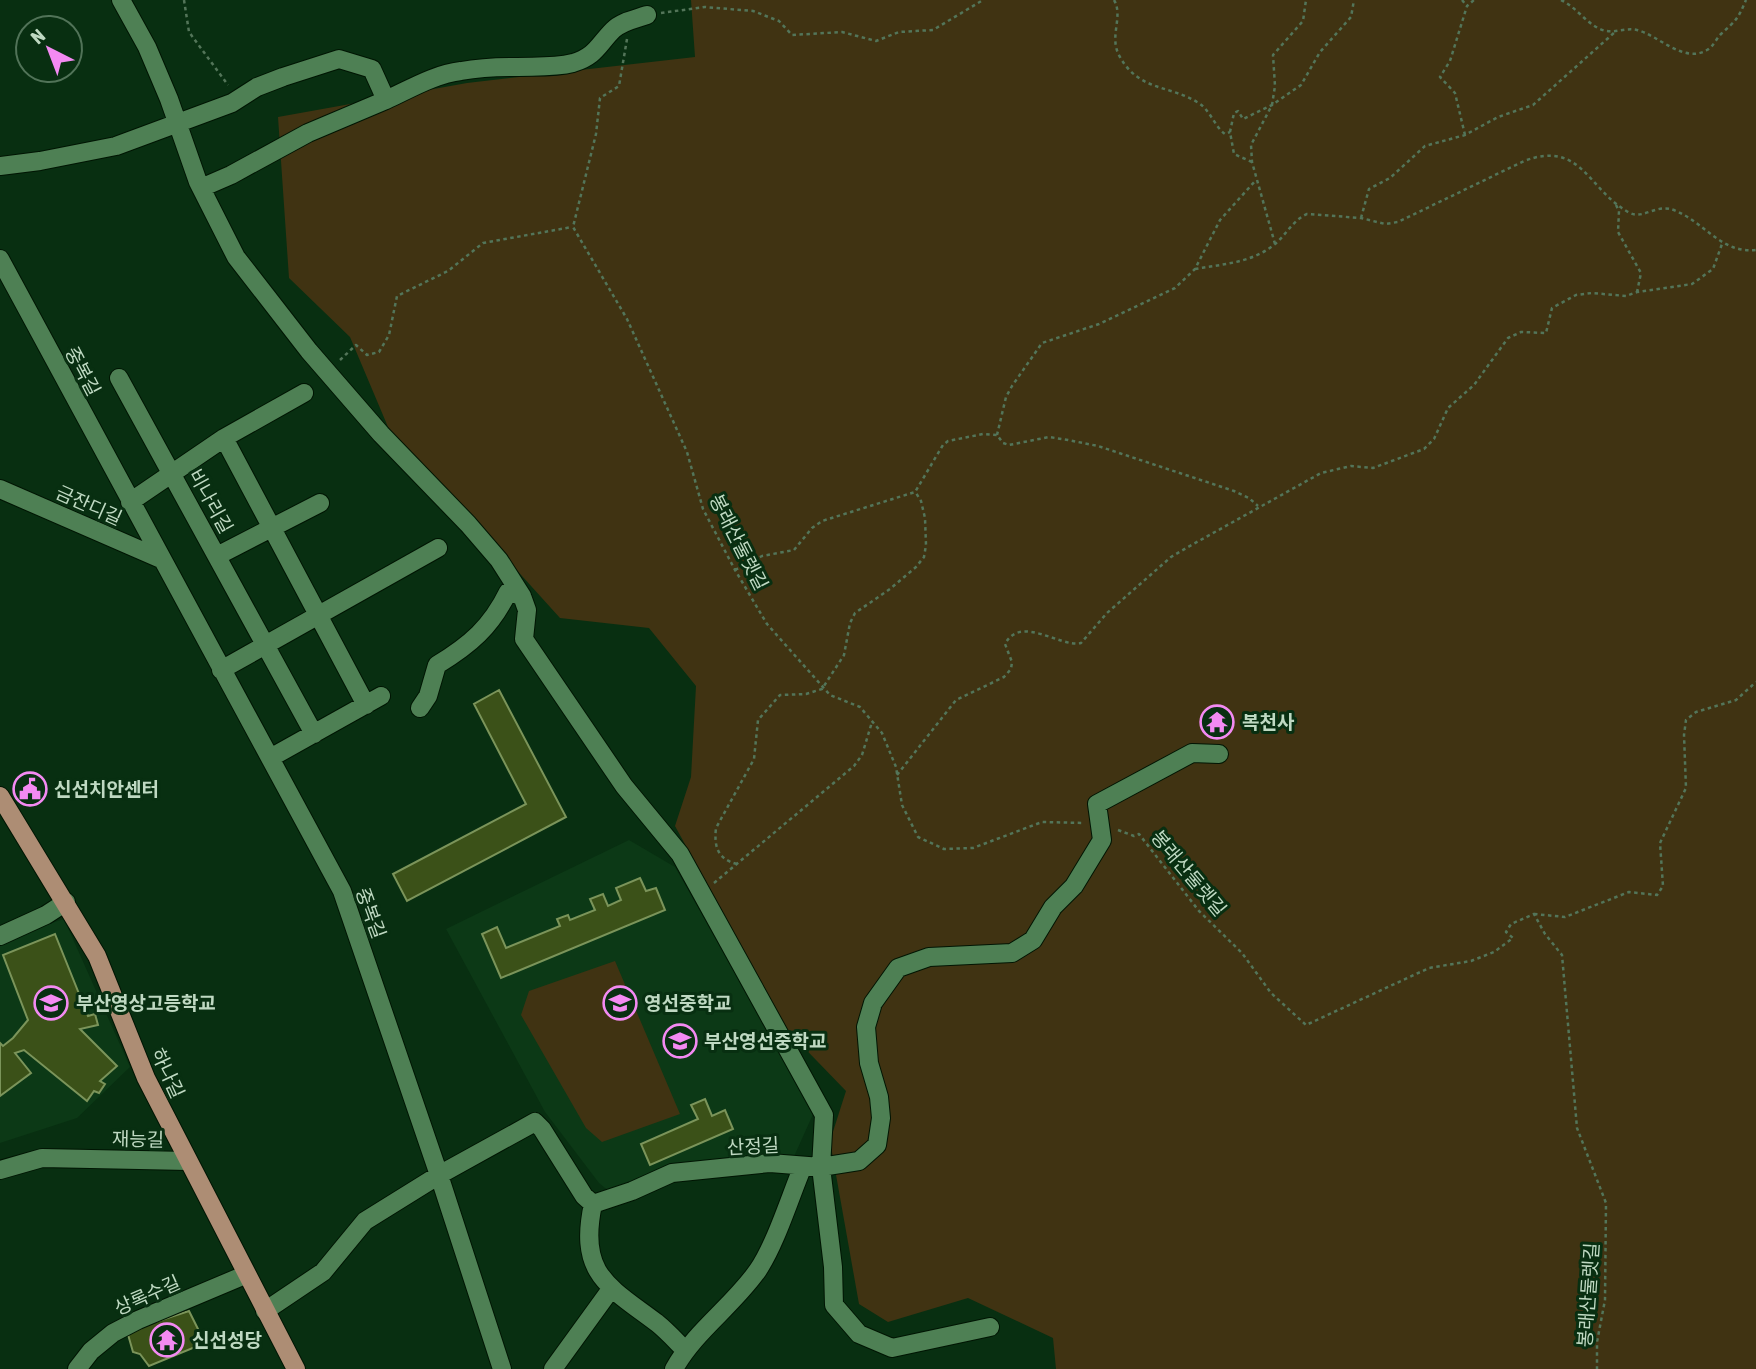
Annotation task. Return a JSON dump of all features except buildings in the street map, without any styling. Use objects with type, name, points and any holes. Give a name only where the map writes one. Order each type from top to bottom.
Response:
[{"type":"main road","name":"하나길","points":[[0,796],[97,956],[146,1078],[296,1369]]},
{"type":"street","points":[[121,0],[146,47],[178,123],[201,188],[236,257],[381,434],[499,560],[522,596],[527,610],[524,639],[624,786],[680,854],[824,1115],[821,1167],[833,1266],[834,1305],[859,1334],[892,1348],[990,1327]]},
{"type":"street","points":[[201,188],[231,175],[308,133],[426,81],[459,71],[515,66],[558,67],[587,58],[597,51],[614,28],[626,21],[648,15]]},
{"type":"street","points":[[0,166],[103,149],[238,99],[257,87],[282,77],[339,59],[372,69],[386,100]]},
{"type":"street","name":"중복길","points":[[0,260],[342,891],[502,1369]]},
{"type":"street","name":"비나리길","points":[[119,378],[314,734]]},
{"type":"street","points":[[130,502],[224,438],[304,393]]},
{"type":"street","points":[[224,438],[319,614],[373,701],[270,758]]},
{"type":"street","name":"금잔디길","points":[[0,489],[161,559]]},
{"type":"street","points":[[217,556],[320,503]]},
{"type":"street","points":[[221,670],[438,548]]},
{"type":"street","points":[[420,708],[428,696],[437,665],[466,648],[496,616],[509,592],[522,596]]},
{"type":"street","name":"산정길","points":[[593,1203],[632,1191],[671,1173],[769,1163],[821,1167],[859,1161],[877,1144],[881,1118],[879,1097],[869,1063],[866,1027],[873,1003],[898,968],[929,957],[1012,953],[1033,940],[1053,907],[1074,886],[1102,840],[1097,804],[1192,753],[1219,754]]},
{"type":"street","points":[[0,936],[46,915],[66,902]]},
{"type":"street","points":[[265,1311],[324,1272],[365,1221],[439,1175],[535,1122],[584,1196],[593,1203],[590,1219],[594,1267],[611,1289],[659,1325],[685,1350]]},
{"type":"street","name":"재능길","points":[[0,1170],[43,1158],[188,1161]]},
{"type":"street","points":[[674,1369],[685,1350],[722,1314],[760,1268],[803,1166]]},
{"type":"street","name":"상록수길","points":[[77,1369],[91,1351],[113,1333],[246,1275]]},
{"type":"street","points":[[553,1369],[611,1289]]},
{"type":"path","points":[[184,0],[189,32],[238,99]]},
{"type":"path","points":[[648,15],[705,6],[753,11],[779,21],[792,35],[842,32],[876,41],[899,32],[933,30],[983,0]]},
{"type":"path","points":[[1114,0],[1118,7],[1114,30],[1115,45],[1128,69],[1148,85],[1199,103],[1219,129],[1225,134],[1230,132]]},
{"type":"path","points":[[1275,244],[1256,180],[1251,145],[1272,105],[1275,86],[1273,55],[1303,21],[1306,0]]},
{"type":"path","points":[[1252,162],[1234,154],[1230,132],[1236,110],[1243,119],[1272,105],[1301,85],[1320,52],[1351,17],[1354,0]]},
{"type":"path","points":[[1462,0],[1466,6]]},
{"type":"path","points":[[1465,135],[1455,93],[1440,77],[1450,61],[1466,6],[1474,0]]},
{"type":"path","points":[[1561,0],[1597,28],[1615,32]]},
{"type":"path","points":[[1361,218],[1367,194],[1373,186],[1390,178],[1425,146],[1465,135],[1497,117],[1533,105],[1615,32],[1636,29],[1681,51],[1702,53],[1735,23],[1746,0]]},
{"type":"path","points":[[328,372],[356,345],[368,355],[379,352],[390,335],[397,296],[448,271],[483,243],[573,227],[596,134],[600,97],[619,86],[627,48],[626,21]]},
{"type":"path","points":[[1195,269],[1255,257],[1275,244],[1307,214],[1361,218],[1385,225],[1398,222],[1524,161],[1546,155],[1571,160],[1614,202],[1637,215],[1657,208],[1676,211],[1722,244],[1742,250],[1756,250]]},
{"type":"path","points":[[997,435],[1006,397],[1042,343],[1099,324],[1175,288],[1195,269],[1220,220],[1256,180]]},
{"type":"path","points":[[1614,202],[1619,211],[1618,232],[1642,274],[1637,292]]},
{"type":"path","name":"봉래산둘렛길","points":[[573,227],[626,319],[687,452],[703,509],[735,570],[767,624],[830,695],[860,707],[882,733],[897,775],[902,805],[918,837],[944,849],[973,848],[1042,822],[1098,824],[1134,836],[1139,834],[1199,911],[1242,953],[1271,993],[1306,1025],[1429,968],[1471,961],[1494,952],[1513,938],[1506,932],[1511,924],[1534,914],[1545,934],[1562,955],[1577,1128],[1606,1203],[1605,1300],[1597,1342],[1597,1369]]},
{"type":"path","points":[[897,775],[956,700],[1008,673],[1012,662],[1005,644],[1007,639],[1033,631],[1070,644],[1081,643],[1107,613],[1171,557],[1259,507],[1321,473],[1351,466],[1373,468],[1424,449],[1434,439],[1448,408],[1474,385],[1513,334],[1546,333],[1552,308],[1576,295],[1592,293],[1626,296],[1692,284],[1713,269],[1722,244]]},
{"type":"path","points":[[735,570],[762,556],[794,550],[812,528],[822,521],[915,492],[940,449],[948,441],[983,433],[997,435],[1003,443],[1009,445],[1049,438],[1098,446],[1234,491],[1249,498],[1259,507]]},
{"type":"path","points":[[737,864],[723,859],[719,854],[715,840],[716,828],[754,759],[758,720],[780,695],[806,695],[823,687],[844,656],[850,623],[855,613],[890,589],[924,557],[925,517],[921,501],[915,492]]},
{"type":"path","points":[[1534,914],[1565,916],[1629,892],[1657,895],[1663,886],[1660,843],[1686,788],[1686,720],[1696,712],[1737,700],[1756,682]]},
{"type":"path","points":[[701,893],[858,761],[869,737],[872,722]]},
{"type":"shaded area","points":[[691,0],[1756,0],[1756,1369],[1056,1369],[1053,1338],[968,1298],[888,1322],[859,1304],[830,1141],[846,1091],[787,1030],[675,826],[691,777],[696,686],[649,628],[560,618],[484,534],[399,453],[350,337],[289,278],[278,117],[467,83],[695,57]]},
{"type":"shaded area","name":"영선중학교","points":[[629,840],[675,867],[814,1112],[792,1161],[610,1192],[599,1183],[545,1112],[446,929]]},
{"type":"shaded area","name":"부산영상고등학교","points":[[64,919],[130,1067],[77,1118],[0,1143],[0,940]]},
{"type":"shaded area","points":[[615,961],[680,1114],[602,1142],[586,1128],[521,1015],[529,991]]},
{"type":"place","name":"복천사","points":[[1217,722]]},
{"type":"place","name":"신선치안센터","points":[[30,789]]},
{"type":"place","name":"부산영상고등학교","points":[[51,1003]]},
{"type":"place","name":"영선중학교","points":[[620,1003]]},
{"type":"place","name":"부산영선중학교","points":[[680,1041]]},
{"type":"place","name":"신선성당","points":[[167,1340]]}]
